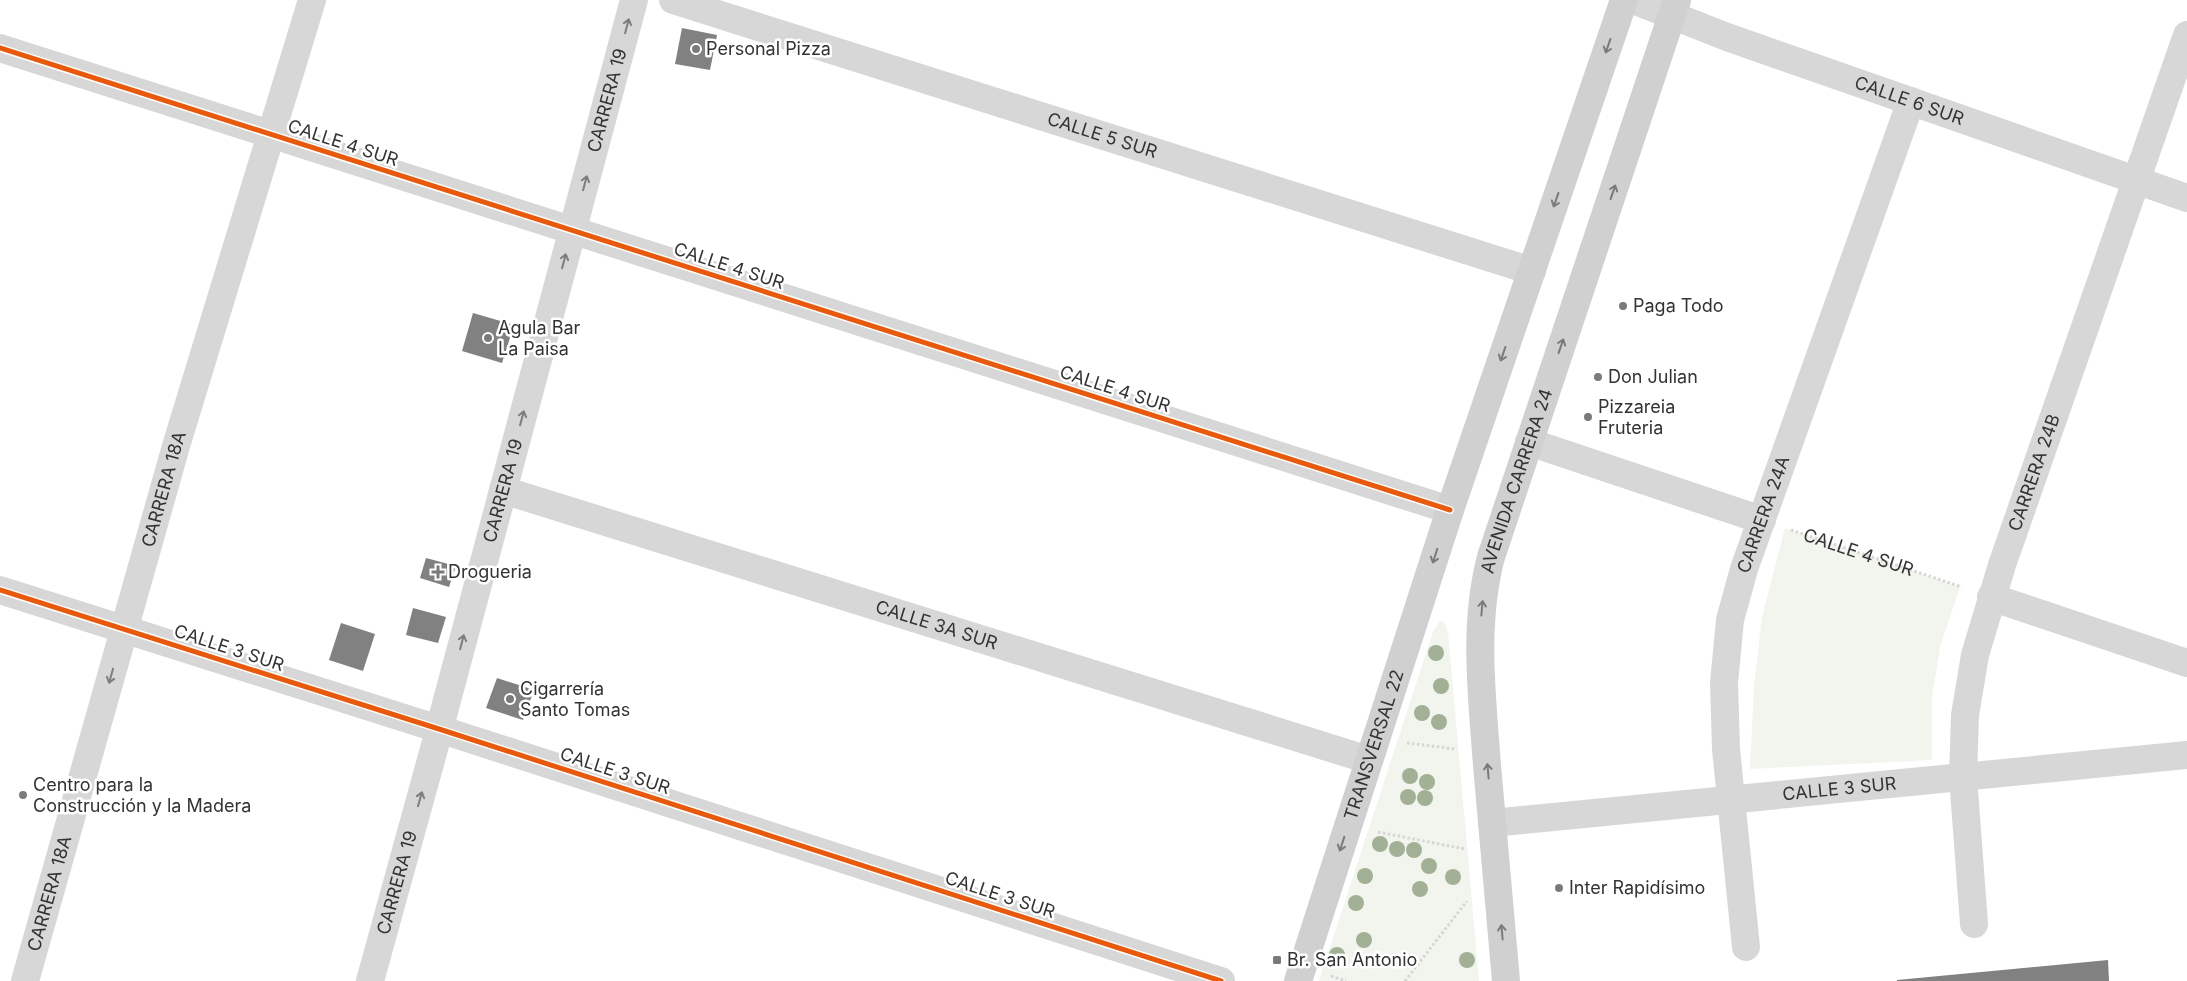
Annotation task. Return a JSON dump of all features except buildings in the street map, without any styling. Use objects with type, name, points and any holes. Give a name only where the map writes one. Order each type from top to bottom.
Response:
[{"type":"main road","points":[[1450,510],[1624,0]]},
{"type":"main road","name":"AVENIDA CARRERA 24","points":[[1506,981],[1482,702],[1480,633],[1483,596],[1491,557],[1675,8]]},
{"type":"main road","name":"TRANSVERSAL 22","points":[[1298,981],[1450,510]]},
{"type":"street","name":"CARRERA 18A","points":[[25,981],[176,446],[312,0]]},
{"type":"street","name":"CARRERA 19","points":[[370,981],[634,0]]},
{"type":"street","name":"CALLE 5 SUR","points":[[673,0],[1532,271]]},
{"type":"street","name":"CALLE 6 SUR","points":[[1633,0],[1675,8],[1727,37],[2187,198]]},
{"type":"street","name":"CARRERA 24B","points":[[1974,924],[1963,777],[1965,715],[1975,655],[1991,597],[2187,35]]},
{"type":"street","name":"CALLE 4 SUR","points":[[0,48],[1450,510]]},
{"type":"street","name":"CARRERA 24A","points":[[1746,947],[1726,749],[1724,683],[1730,620],[1744,569],[1911,101]]},
{"type":"street","points":[[1529,442],[1762,520]]},
{"type":"street","name":"CALLE 3A SUR","points":[[503,490],[1369,760]]},
{"type":"street","name":"CALLE 3 SUR","points":[[0,590],[439,729],[1221,981]]},
{"type":"street","points":[[1991,597],[2187,663]]},
{"type":"street","name":"CALLE 3 SUR","points":[[1492,823],[2187,755]]},
{"type":"path","points":[[1398,742],[1465,750]]},
{"type":"path","points":[[1370,830],[1473,851]]},
{"type":"path","points":[[1405,981],[1471,896]]},
{"type":"shaded area","points":[[1785,528],[1960,587],[1940,647],[1932,697],[1932,760],[1750,769],[1754,686],[1762,617]]},
{"type":"shaded area","points":[[1440,621],[1444,622],[1448,633],[1479,981],[1319,981],[1433,632]]},
{"type":"cycle path","points":[[0,48],[1450,510]]},
{"type":"cycle path","points":[[0,590],[439,729],[1221,981]]},
{"type":"place","name":"Personal Pizza","points":[[696,49]]},
{"type":"place","name":"Paga Todo","points":[[1623,306]]},
{"type":"place","name":"Agula Bar La Paisa","points":[[488,338]]},
{"type":"place","name":"Don Julian","points":[[1598,377]]},
{"type":"place","name":"Pizzareia Fruteria","points":[[1588,417]]},
{"type":"place","name":"Drogueria","points":[[438,572]]},
{"type":"place","name":"Cigarrería Santo Tomas","points":[[510,699]]},
{"type":"place","name":"Centro para la Construcción y la Madera","points":[[23,795]]},
{"type":"place","name":"Inter Rapidísimo","points":[[1559,888]]},
{"type":"place","name":"Br. San Antonio","points":[[1277,960]]}]
